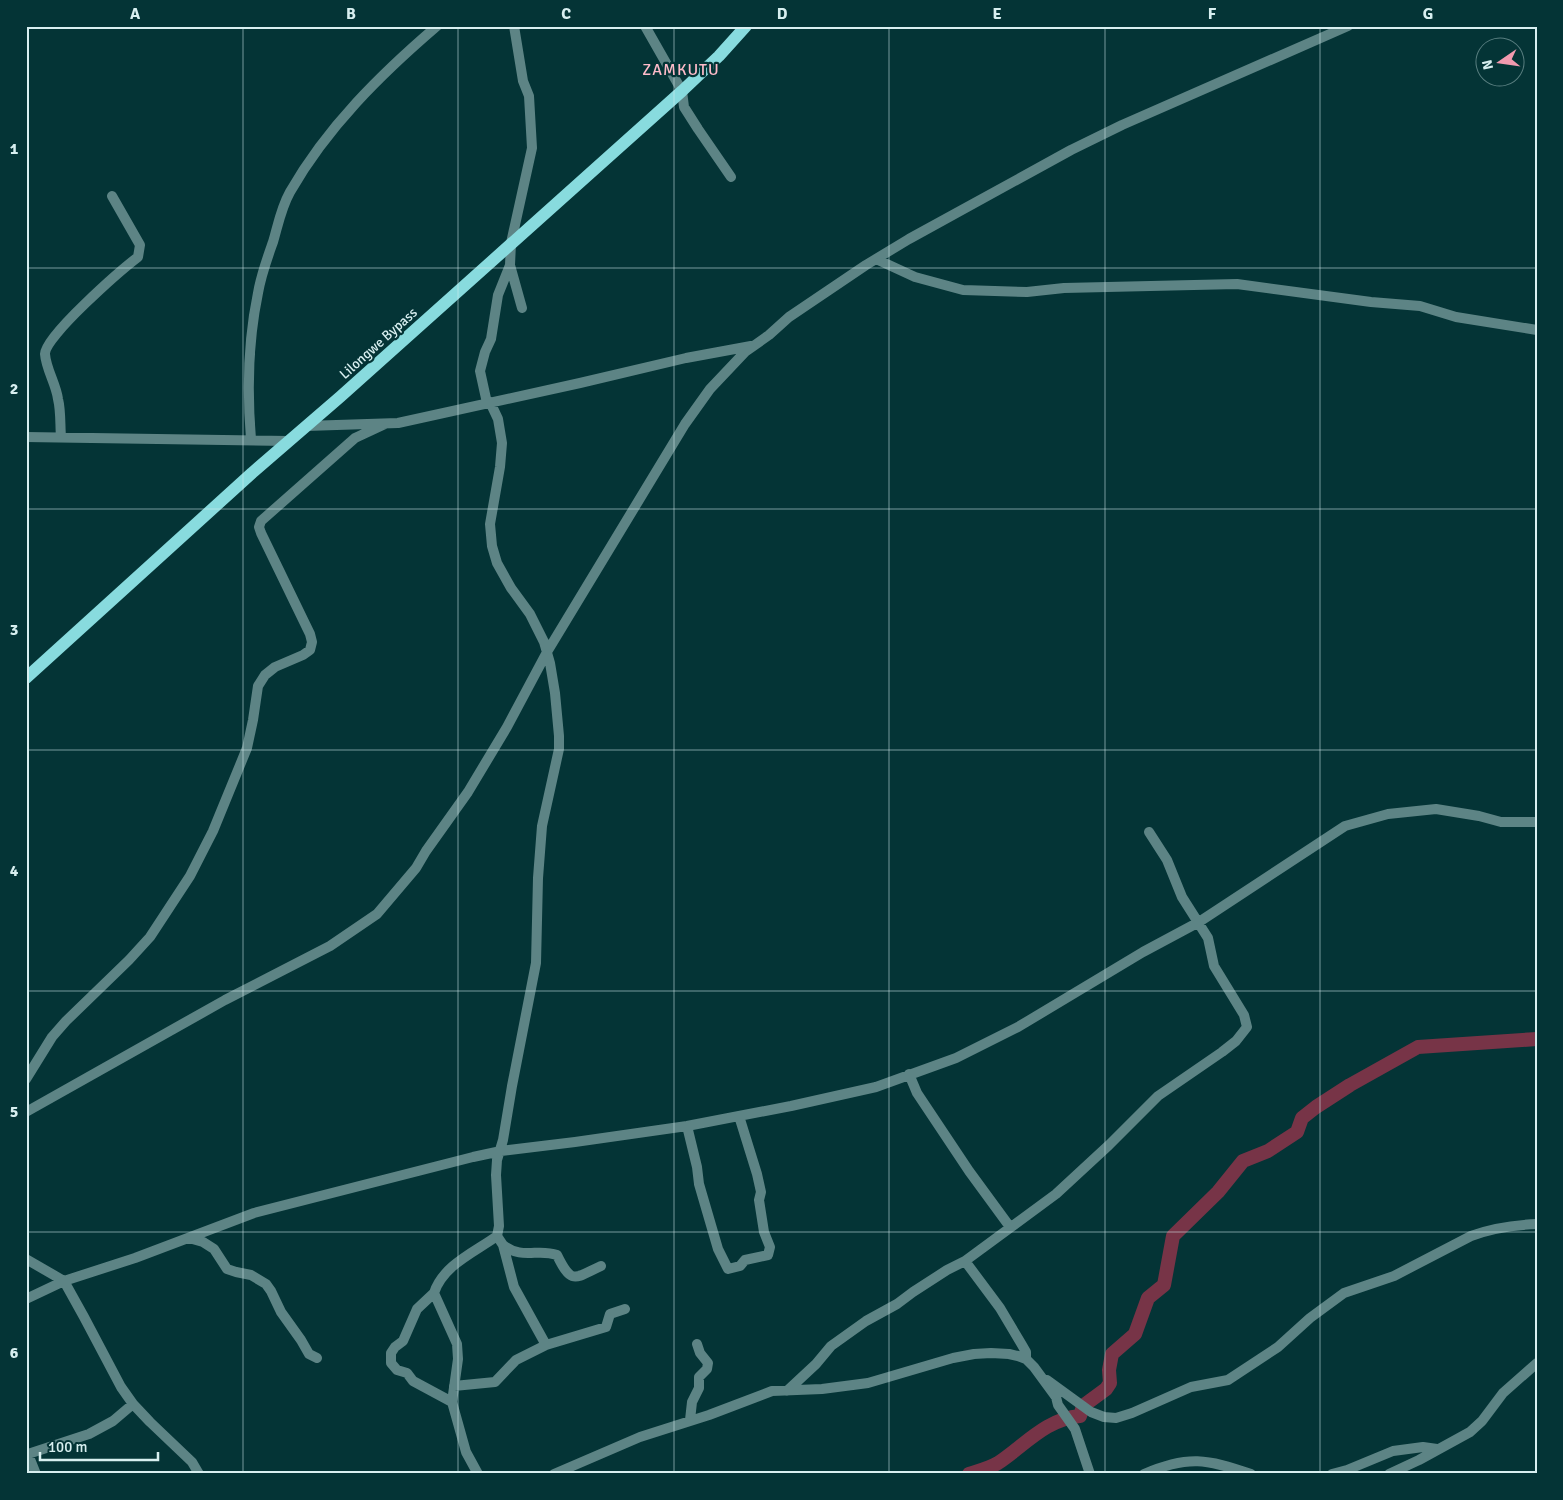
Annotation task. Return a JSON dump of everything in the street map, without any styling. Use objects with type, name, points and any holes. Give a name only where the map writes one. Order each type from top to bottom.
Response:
[{"type":"main road","name":"Lilongwe Bypass","points":[[26,678],[288,441],[340,398],[682,92],[719,56],[746,26]]},
{"type":"street","points":[[251,439],[249,376],[258,293],[279,218],[290,193],[304,170],[355,102],[412,47],[437,26]]},
{"type":"street","points":[[514,26],[523,81],[529,96],[532,148],[511,243],[510,264],[522,308]]},
{"type":"street","points":[[645,26],[682,92],[684,106],[731,176]]},
{"type":"street","points":[[26,1112],[209,1008],[330,946],[377,914],[416,868],[468,792],[507,727],[547,652],[693,411],[710,390],[753,345],[770,334],[789,317],[876,259],[1071,150],[1348,26]]},
{"type":"street","points":[[61,437],[58,398],[45,357],[46,347],[74,315],[117,274],[138,257],[140,245],[112,196]]},
{"type":"street","points":[[876,259],[915,277],[963,290],[1016,292],[1064,288],[1237,284],[1371,302],[1420,306],[1456,317],[1537,330]]},
{"type":"street","points":[[510,264],[498,295],[491,339],[480,371],[489,403],[498,419],[502,443],[500,467],[490,524],[494,555],[511,588],[530,614],[547,652],[556,694],[560,736],[559,749],[542,826],[538,878],[536,962],[501,1151],[497,1160],[499,1226],[497,1236],[510,1251],[523,1254],[551,1253],[557,1256],[564,1270],[570,1276],[576,1278],[601,1266]]},
{"type":"street","points":[[306,426],[398,424],[580,384],[686,358],[753,345]]},
{"type":"street","points":[[26,1079],[52,1038],[66,1021],[129,960],[150,936],[200,859],[220,816],[247,748],[258,686],[265,675],[275,667],[310,650],[312,642],[310,634],[261,533],[259,527],[262,521],[355,438],[385,424]]},
{"type":"street","points":[[26,437],[288,441]]},
{"type":"street","points":[[26,1299],[64,1281],[135,1258],[254,1213],[501,1151],[687,1126],[860,1092],[876,1087],[956,1058],[1004,1034],[1142,952],[1199,922],[1332,833],[1363,820],[1388,814],[1436,809],[1479,816],[1501,822],[1537,822]]},
{"type":"street","points":[[787,1391],[816,1364],[831,1346],[866,1321],[897,1304],[947,1270],[965,1262],[1056,1194],[1158,1096],[1222,1052],[1236,1041],[1248,1027],[1244,1016],[1214,966],[1208,938],[1182,897],[1167,860],[1149,832]]},
{"type":"street","points":[[909,1074],[917,1093],[969,1171],[1010,1227]]},
{"type":"street","points":[[687,1126],[699,1184],[711,1226],[718,1249],[728,1269],[740,1266],[745,1260],[768,1255],[770,1247],[764,1232],[759,1200],[761,1192],[757,1174],[739,1116]]},
{"type":"street","points":[[1041,1376],[1091,1412],[1104,1417],[1116,1418],[1124,1416],[1191,1387],[1228,1380],[1278,1347],[1310,1318],[1344,1293],[1394,1276],[1484,1231],[1517,1225],[1537,1224]]},
{"type":"street","points":[[452,1402],[413,1381],[407,1373],[397,1370],[391,1363],[391,1353],[403,1341],[416,1309],[434,1293],[437,1286],[459,1261],[497,1236]]},
{"type":"street","points":[[189,1238],[203,1242],[214,1250],[227,1268],[251,1275],[266,1284],[281,1312],[301,1340],[308,1354],[318,1358]]},
{"type":"street","points":[[503,1245],[514,1287],[546,1345]]},
{"type":"street","points":[[26,1259],[64,1281],[121,1386],[133,1404],[192,1462],[199,1474]]},
{"type":"street","points":[[965,1262],[1000,1308],[1026,1352],[1026,1359]]},
{"type":"street","points":[[434,1293],[459,1351],[452,1402],[466,1452],[478,1474]]},
{"type":"street","points":[[454,1386],[495,1382],[516,1360],[546,1345],[606,1327],[610,1314],[625,1309]]},
{"type":"street","points":[[690,1420],[692,1402],[699,1388],[699,1377],[707,1369],[708,1363],[700,1353],[697,1344]]},
{"type":"street","points":[[554,1474],[640,1437],[709,1415],[772,1391],[822,1390],[868,1383],[932,1363],[974,1354],[1009,1354],[1026,1359],[1041,1376],[1075,1429],[1090,1474]]},
{"type":"street","points":[[1389,1474],[1470,1432],[1482,1422],[1503,1394],[1537,1363]]},
{"type":"street","points":[[36,1474],[28,1454],[89,1434],[113,1420],[133,1404]]},
{"type":"street","points":[[1332,1474],[1365,1463],[1393,1450],[1423,1447],[1437,1449]]},
{"type":"street","points":[[1144,1474],[1176,1462],[1195,1460],[1213,1462],[1252,1474]]},
{"type":"waterway","points":[[969,1474],[998,1463],[1046,1427],[1068,1418],[1080,1416],[1083,1406],[1106,1389],[1110,1383],[1109,1370],[1112,1354],[1135,1334],[1148,1298],[1164,1285],[1173,1236],[1218,1192],[1243,1161],[1268,1151],[1297,1132],[1302,1118],[1316,1107],[1350,1085],[1418,1047],[1537,1039]]},
{"type":"district","name":"ZAMKUTU","points":[[681,69]]}]
